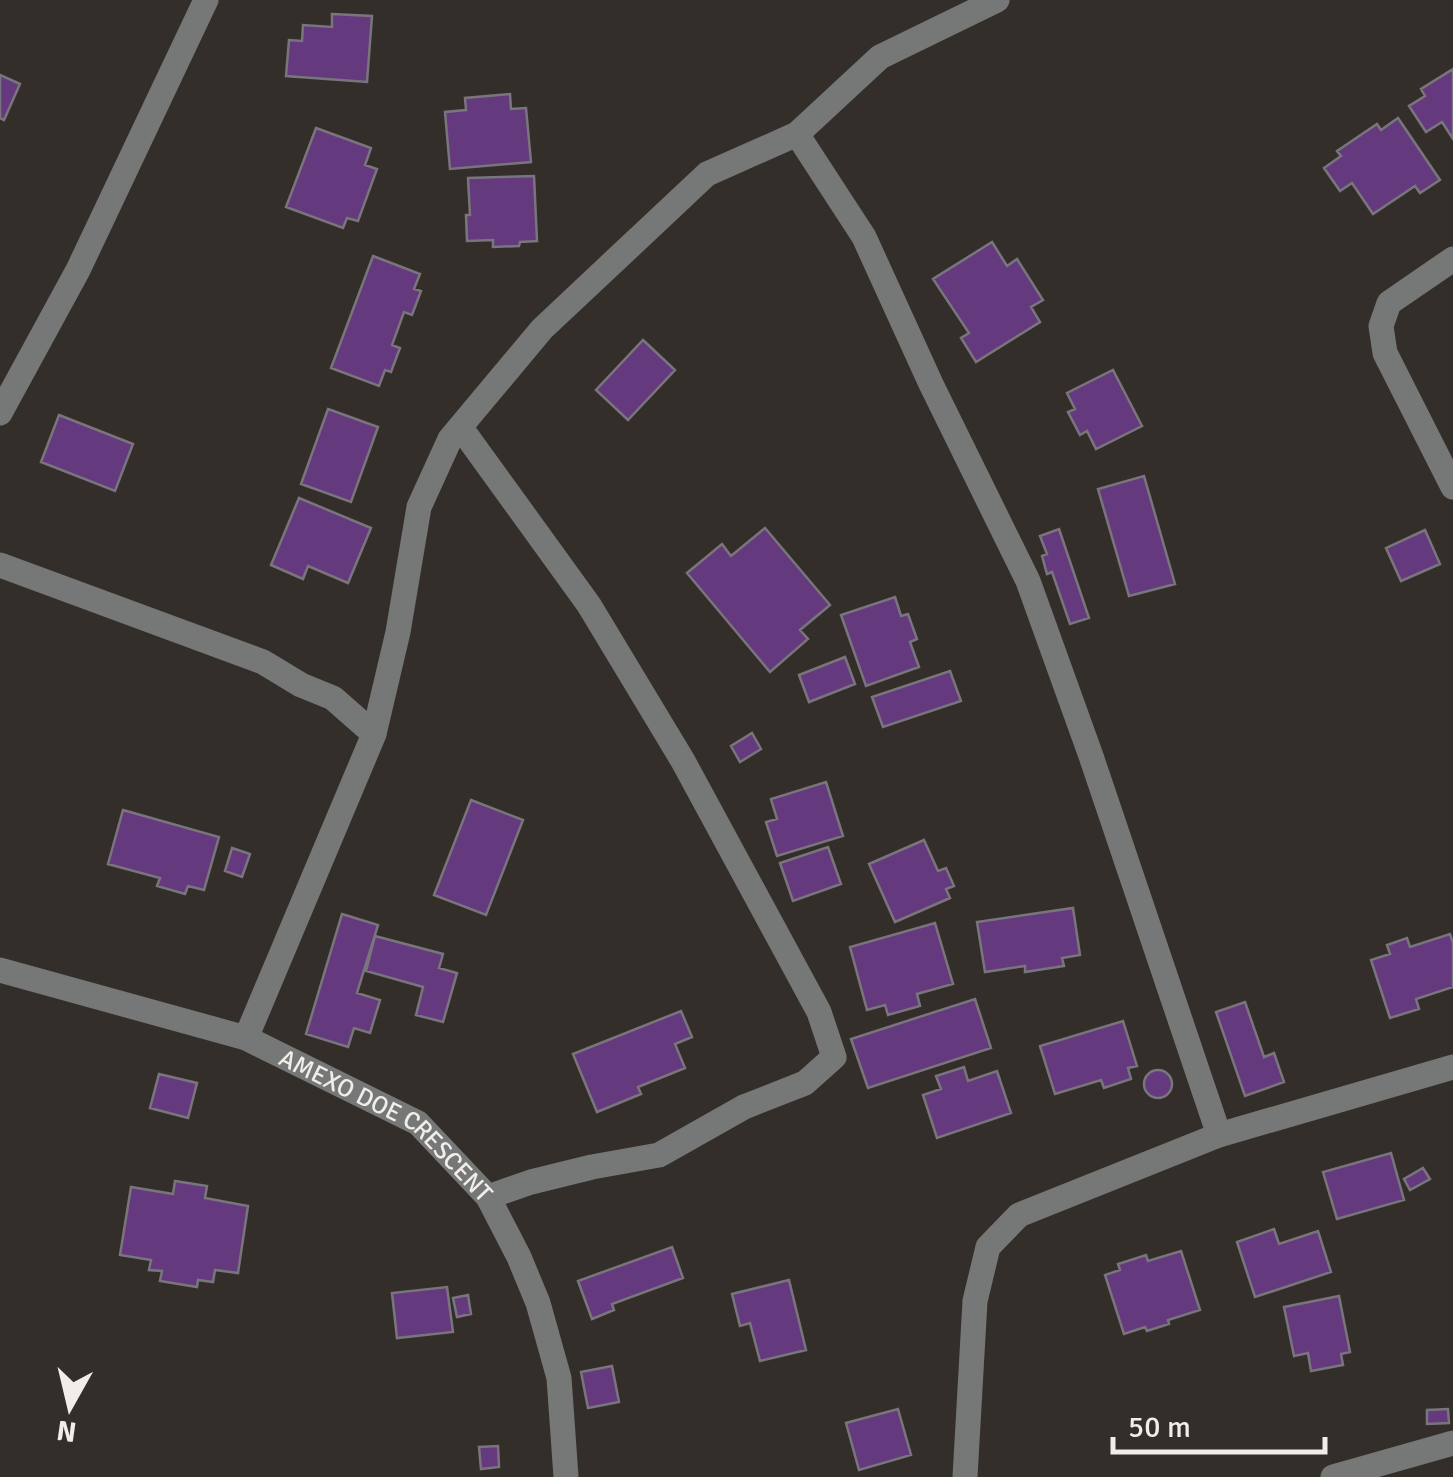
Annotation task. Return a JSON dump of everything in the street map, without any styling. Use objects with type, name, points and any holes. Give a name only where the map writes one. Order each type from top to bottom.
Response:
[{"type":"street","points":[[0,413],[78,270],[206,0]]},
{"type":"street","points":[[246,1038],[374,734],[398,632],[418,506],[450,439],[542,329],[707,174],[797,134],[880,57],[997,0]]},
{"type":"street","points":[[797,134],[864,237],[1028,581],[1220,1135]]},
{"type":"street","points":[[1453,259],[1389,304],[1381,326],[1384,353],[1453,487]]},
{"type":"street","points":[[461,428],[590,605],[683,761],[819,1012],[834,1057],[806,1083],[744,1107],[659,1155],[592,1167],[488,1197]]},
{"type":"street","points":[[0,564],[263,662],[333,698],[374,734]]},
{"type":"street","name":"AMEXO DOE CRESCENT","points":[[0,970],[246,1038],[418,1123],[488,1197],[538,1304],[559,1378],[566,1477]]},
{"type":"street","points":[[965,1477],[975,1300],[988,1247],[1019,1215],[1220,1135],[1453,1067]]},
{"type":"street","points":[[1333,1477],[1453,1444]]},
{"type":"building","points":[[332,14],[372,16],[367,82],[286,76],[289,40],[302,41],[303,25],[332,27]]},
{"type":"building","points":[[1453,69],[1453,139],[1442,122],[1426,132],[1409,106],[1425,96],[1421,89]]},
{"type":"building","points":[[0,75],[20,84],[4,120],[0,118]]},
{"type":"building","points":[[510,94],[511,109],[526,108],[531,162],[450,169],[445,112],[466,110],[465,98]]},
{"type":"building","points":[[1398,118],[1440,180],[1420,193],[1415,186],[1373,214],[1352,183],[1340,191],[1324,168],[1341,156],[1337,151],[1377,124],[1381,130]]},
{"type":"building","points":[[316,128],[371,148],[365,165],[377,169],[358,221],[347,218],[343,228],[286,207]]},
{"type":"building","points":[[534,176],[537,241],[493,247],[493,240],[467,241],[468,178]]},
{"type":"building","points":[[992,242],[1007,266],[1017,259],[1043,300],[1031,307],[1040,322],[976,362],[961,338],[969,333],[933,279]]},
{"type":"building","points":[[373,256],[420,274],[414,289],[421,291],[412,315],[404,312],[392,345],[400,348],[391,372],[385,370],[379,386],[331,368]]},
{"type":"building","points":[[643,340],[675,370],[628,420],[596,390]]},
{"type":"building","points":[[1113,370],[1142,426],[1096,449],[1087,431],[1080,435],[1068,412],[1075,409],[1067,393]]},
{"type":"building","points":[[328,409],[378,427],[351,502],[301,484]]},
{"type":"building","points":[[59,415],[133,444],[115,491],[41,462]]},
{"type":"building","points":[[1144,476],[1175,584],[1129,596],[1098,489]]},
{"type":"building","points":[[299,498],[371,528],[348,583],[308,566],[303,579],[271,565]]},
{"type":"building","points":[[765,528],[830,605],[800,630],[808,639],[770,672],[687,573],[722,544],[731,556]]},
{"type":"building","points":[[1059,529],[1089,618],[1070,624],[1052,572],[1047,574],[1042,556],[1047,554],[1040,536]]},
{"type":"building","points":[[1425,530],[1440,564],[1401,581],[1386,548]]},
{"type":"building","points":[[895,597],[901,616],[908,614],[917,639],[910,642],[919,667],[866,686],[841,615]]},
{"type":"building","points":[[845,657],[855,684],[809,702],[799,675]]},
{"type":"building","points":[[950,671],[961,701],[883,727],[872,697]]},
{"type":"building","points":[[752,733],[761,749],[740,762],[731,746]]},
{"type":"building","points":[[826,782],[843,836],[777,856],[766,822],[777,819],[771,799]]},
{"type":"building","points":[[471,800],[523,820],[486,915],[434,895]]},
{"type":"building","points":[[123,810],[219,837],[204,890],[188,886],[185,894],[157,886],[160,878],[108,864]]},
{"type":"building","points":[[924,840],[938,871],[946,868],[954,886],[946,889],[950,898],[895,922],[869,864]]},
{"type":"building","points":[[828,847],[841,884],[793,901],[780,863]]},
{"type":"building","points":[[232,848],[250,854],[242,877],[225,871]]},
{"type":"building","points":[[1073,908],[1080,955],[1062,958],[1064,966],[1025,972],[1025,966],[985,972],[977,922]]},
{"type":"building","points":[[342,914],[378,925],[357,993],[380,1000],[370,1033],[354,1028],[348,1047],[306,1034]]},
{"type":"building","points":[[935,923],[953,984],[917,994],[920,1006],[888,1015],[885,1005],[867,1010],[850,947]]},
{"type":"building","points":[[1450,934],[1453,987],[1416,999],[1419,1009],[1390,1018],[1371,960],[1390,954],[1387,945],[1407,938],[1410,947]]},
{"type":"building","points":[[375,936],[443,954],[439,968],[457,973],[443,1022],[416,1015],[423,987],[366,971]]},
{"type":"building","points":[[975,999],[991,1048],[868,1088],[851,1039]]},
{"type":"building","points":[[1245,1002],[1264,1057],[1274,1053],[1284,1082],[1245,1096],[1216,1012]]},
{"type":"building","points":[[681,1011],[692,1037],[675,1044],[685,1068],[638,1087],[641,1094],[597,1112],[573,1054]]},
{"type":"building","points":[[1123,1021],[1137,1066],[1128,1068],[1131,1079],[1104,1088],[1101,1080],[1055,1094],[1040,1046]]},
{"type":"building","points":[[964,1067],[968,1081],[997,1071],[1011,1113],[937,1138],[923,1095],[941,1089],[936,1076]]},
{"type":"building","points":[[1158,1070],[1168,1074],[1172,1084],[1168,1094],[1158,1098],[1148,1094],[1144,1084],[1148,1074]]},
{"type":"building","points":[[159,1074],[197,1083],[188,1118],[150,1108]]},
{"type":"building","points":[[1391,1153],[1404,1200],[1337,1219],[1323,1172]]},
{"type":"building","points":[[1423,1168],[1430,1179],[1410,1190],[1404,1179]]},
{"type":"building","points":[[175,1181],[207,1186],[205,1198],[248,1206],[238,1273],[215,1270],[213,1282],[198,1280],[197,1287],[160,1281],[162,1271],[149,1270],[151,1260],[120,1255],[131,1187],[173,1194]]},
{"type":"building","points":[[1274,1229],[1279,1244],[1318,1231],[1331,1272],[1255,1297],[1237,1242]]},
{"type":"building","points":[[672,1247],[683,1278],[612,1304],[614,1310],[592,1319],[578,1281]]},
{"type":"building","points":[[1181,1251],[1200,1310],[1147,1331],[1145,1327],[1124,1334],[1105,1275],[1120,1270],[1118,1264],[1146,1255],[1148,1261]]},
{"type":"building","points":[[789,1280],[806,1350],[760,1361],[750,1323],[740,1326],[732,1294]]},
{"type":"building","points":[[447,1287],[453,1332],[397,1338],[392,1293]]},
{"type":"building","points":[[468,1295],[471,1314],[457,1317],[453,1298]]},
{"type":"building","points":[[1339,1296],[1350,1352],[1341,1354],[1343,1365],[1311,1371],[1308,1353],[1294,1356],[1284,1307]]},
{"type":"building","points":[[612,1366],[619,1402],[588,1408],[581,1372]]},
{"type":"building","points":[[898,1409],[911,1455],[859,1470],[846,1423]]},
{"type":"building","points":[[1448,1409],[1449,1423],[1427,1424],[1427,1410]]},
{"type":"building","points":[[498,1446],[499,1467],[481,1469],[479,1447]]}]
